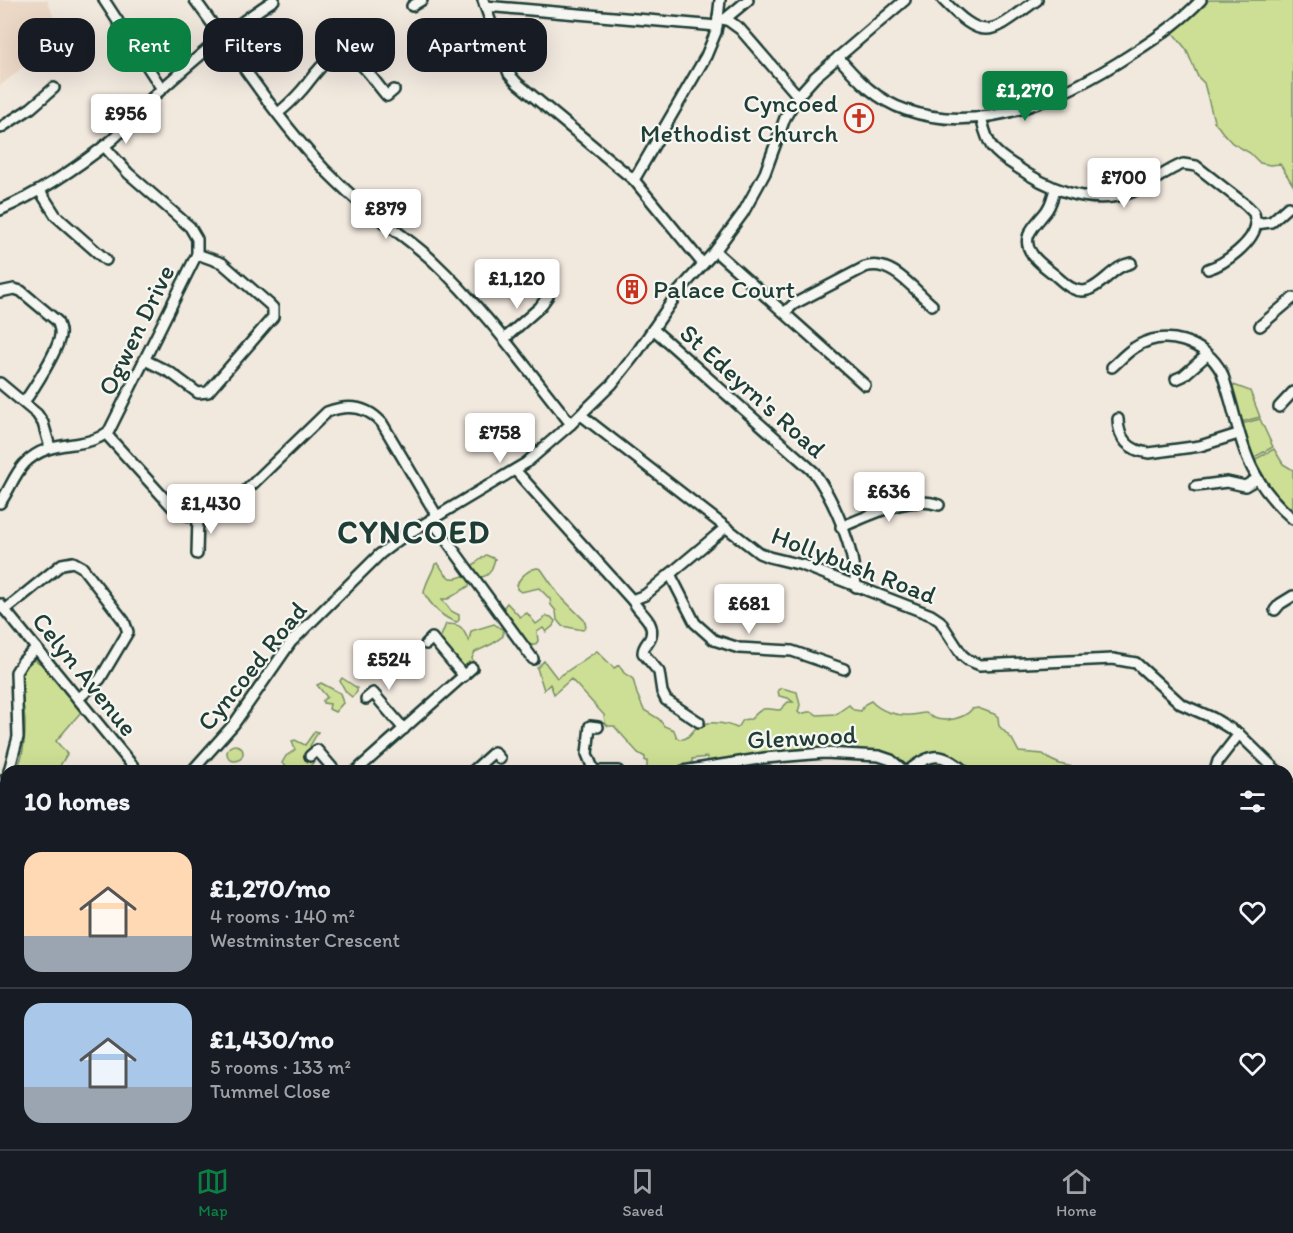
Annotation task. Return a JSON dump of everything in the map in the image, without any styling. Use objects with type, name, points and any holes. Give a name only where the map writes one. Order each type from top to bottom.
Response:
[{"type":"street","points":[[104,0],[162,89]]},
{"type":"street","points":[[195,0],[208,18]]},
{"type":"street","points":[[250,18],[274,0]]},
{"type":"street","points":[[412,6],[422,0]]},
{"type":"street","points":[[634,180],[711,44],[720,21],[720,0]]},
{"type":"street","points":[[720,21],[748,0]]},
{"type":"street","name":"Cyncoed Road","points":[[197,765],[234,724],[296,637],[386,549],[515,470],[572,424],[631,361],[679,291],[715,251],[743,213],[759,187],[785,118],[798,96],[815,77],[905,0]]},
{"type":"street","points":[[943,0],[970,26],[988,29],[996,28],[1037,0]]},
{"type":"street","points":[[838,57],[864,86],[895,105],[933,116],[981,117],[1027,107],[1085,83],[1156,38],[1201,0]]},
{"type":"street","points":[[703,264],[634,180],[513,78],[505,64],[484,3],[720,21],[740,29],[798,96]]},
{"type":"street","points":[[278,113],[304,88],[322,65],[343,54],[357,61],[387,96],[394,90]]},
{"type":"street","points":[[0,210],[40,191],[104,146],[162,89],[203,55]]},
{"type":"street","points":[[248,72],[311,154],[342,187],[434,262],[504,339],[572,424]]},
{"type":"street","points":[[0,128],[31,108],[54,88]]},
{"type":"street","points":[[981,117],[985,134],[997,153],[1026,174],[1055,189],[1097,197],[1116,197],[1133,192],[1177,166],[1190,164],[1202,170],[1246,205],[1254,213],[1256,224],[1250,239],[1217,266],[1208,269]]},
{"type":"street","name":"Ogwen Drive","points":[[0,504],[23,465],[38,453],[50,447],[92,441],[106,434],[111,428],[197,254],[197,239],[190,227],[128,173],[104,146]]},
{"type":"street","points":[[1055,189],[1047,209],[1029,232],[1028,243],[1035,258],[1067,286],[1078,290],[1091,289],[1123,265],[1131,263]]},
{"type":"street","points":[[40,191],[56,216],[106,260]]},
{"type":"street","points":[[1256,224],[1271,222],[1288,207]]},
{"type":"street","points":[[715,251],[865,385]]},
{"type":"street","points":[[145,360],[177,377],[198,393],[208,392],[273,317],[273,308],[222,263],[197,254]]},
{"type":"street","points":[[784,312],[802,300],[875,264],[893,271],[932,305]]},
{"type":"street","points":[[0,292],[21,291],[57,321],[60,328],[59,340],[37,384],[24,402]]},
{"type":"street","points":[[504,339],[540,307],[548,296]]},
{"type":"street","points":[[1260,326],[1293,298]]},
{"type":"street","name":"St Edeyrn's Road","points":[[653,329],[809,466],[831,502],[841,527],[852,558],[856,587]]},
{"type":"street","points":[[1112,367],[1134,348],[1145,342],[1160,339],[1189,342],[1207,355],[1222,373],[1244,453],[1257,479],[1272,500],[1293,519]]},
{"type":"street","points":[[1176,379],[1183,376],[1207,355]]},
{"type":"street","points":[[0,383],[40,418],[50,447]]},
{"type":"street","points":[[1279,407],[1293,392]]},
{"type":"street","points":[[106,434],[169,505],[183,514],[198,517],[212,515],[226,508],[320,418],[334,410],[348,407],[369,412],[382,423],[434,518],[533,659]]},
{"type":"street","name":"Hollybush Road","points":[[581,415],[725,528],[764,555],[802,565],[936,617],[956,649],[968,660],[988,665],[1113,659],[1136,663],[1181,704],[1213,718],[1239,734],[1271,765]]},
{"type":"street","points":[[1118,419],[1122,438],[1134,449],[1149,453],[1200,446],[1238,434]]},
{"type":"street","points":[[515,470],[633,601],[651,627],[651,638],[644,646],[643,653],[659,672],[663,696],[699,722]]},
{"type":"street","points":[[1196,486],[1227,482],[1245,486],[1257,479]]},
{"type":"street","points":[[841,527],[900,506],[930,502],[939,505]]},
{"type":"street","points":[[198,517],[198,554]]},
{"type":"street","points":[[633,601],[645,595],[725,528]]},
{"type":"street","points":[[3,607],[62,564],[73,562],[82,567],[124,621],[128,632],[100,679],[78,699]]},
{"type":"street","points":[[670,574],[695,623],[714,640],[739,648],[792,651],[844,669]]},
{"type":"street","points":[[1275,610],[1293,596]]},
{"type":"street","name":"Celyn Avenue","points":[[3,607],[132,765]]},
{"type":"street","points":[[426,644],[432,638],[464,676]]},
{"type":"street","points":[[11,765],[18,737],[16,672],[22,661],[36,648]]},
{"type":"street","points":[[363,765],[471,668]]},
{"type":"street","points":[[366,699],[373,693],[404,729]]},
{"type":"street","points":[[592,765],[586,754],[590,726],[598,727]]},
{"type":"street","points":[[1217,765],[1239,734]]},
{"type":"street","points":[[310,756],[316,750],[330,765]]},
{"type":"street","points":[[480,765],[494,752],[500,759]]},
{"type":"street","name":"Glenwood","points":[[745,765],[807,753],[879,756],[898,765]]},
{"type":"street","points":[[915,765],[935,755],[956,765]]},
{"type":"shaded area","points":[[0,0],[47,0],[54,18],[18,18],[18,71],[0,86]]},
{"type":"green space","points":[[1209,0],[1293,0],[1293,185],[1280,164],[1260,163],[1250,153],[1232,143],[1223,133],[1214,121],[1204,83],[1198,77],[1186,49],[1173,33]]},
{"type":"green space","points":[[1231,384],[1250,391],[1260,417],[1241,422]]},
{"type":"green space","points":[[1260,419],[1273,447],[1253,458],[1241,424]]},
{"type":"green space","points":[[1274,449],[1283,464],[1293,470],[1293,511],[1273,492],[1254,460]]},
{"type":"green space","points":[[486,555],[495,559],[494,563],[488,574],[479,577],[473,565]]},
{"type":"green space","points":[[438,563],[448,577],[455,578],[465,575],[471,579],[469,586],[448,599],[442,599],[451,611],[459,615],[457,622],[438,611],[424,593],[435,564]]},
{"type":"green space","points":[[537,568],[541,569],[559,595],[584,620],[586,626],[583,630],[562,626],[557,620],[556,611],[550,599],[539,588],[521,592],[517,589],[518,582],[523,576]]},
{"type":"green space","points":[[507,603],[520,617],[527,613],[536,624],[547,616],[551,617],[555,621],[553,626],[546,632],[543,628],[537,632],[538,641],[535,645],[530,645],[503,608]]},
{"type":"green space","points":[[446,624],[459,626],[469,641],[471,631],[494,624],[503,630],[503,636],[475,652],[472,658],[474,664],[464,670],[440,639]]},
{"type":"green space","points":[[597,651],[614,668],[619,665],[624,673],[633,679],[644,710],[659,719],[664,726],[674,730],[677,738],[681,739],[686,738],[701,725],[717,723],[737,728],[743,721],[751,719],[762,710],[780,710],[788,702],[793,702],[779,696],[778,690],[782,688],[797,692],[800,714],[813,712],[817,715],[836,714],[849,705],[854,710],[861,711],[865,704],[871,701],[884,711],[895,714],[926,713],[934,718],[949,720],[978,708],[998,717],[999,726],[1012,739],[1019,752],[1043,754],[1064,765],[897,765],[891,760],[824,753],[725,765],[709,765],[707,757],[692,759],[693,765],[647,765],[645,757],[638,753],[614,726],[608,726],[605,723],[604,715],[571,679],[554,694],[550,684],[544,690],[537,668],[544,661],[557,678]]},
{"type":"green space","points":[[34,660],[42,664],[81,712],[56,741],[67,754],[61,765],[18,765],[25,737],[21,680],[27,665]]},
{"type":"green space","points":[[342,678],[357,688],[357,692],[352,697],[340,681]]},
{"type":"green space","points":[[321,683],[340,693],[343,703],[335,712],[329,709],[330,704],[323,703],[327,697],[317,685]]},
{"type":"green space","points":[[315,731],[318,732],[310,746],[314,751],[310,757],[314,762],[311,765],[284,765],[282,763],[286,756],[295,750],[292,741],[295,740],[305,745]]},
{"type":"green space","points":[[235,745],[243,753],[235,761],[227,753]]},
{"type":"place","name":"Cyncoed Methodist Church","points":[[859,118]]},
{"type":"place","name":"Palace Court","points":[[632,289]]},
{"type":"district","name":"CYNCOED","points":[[414,532]]}]
